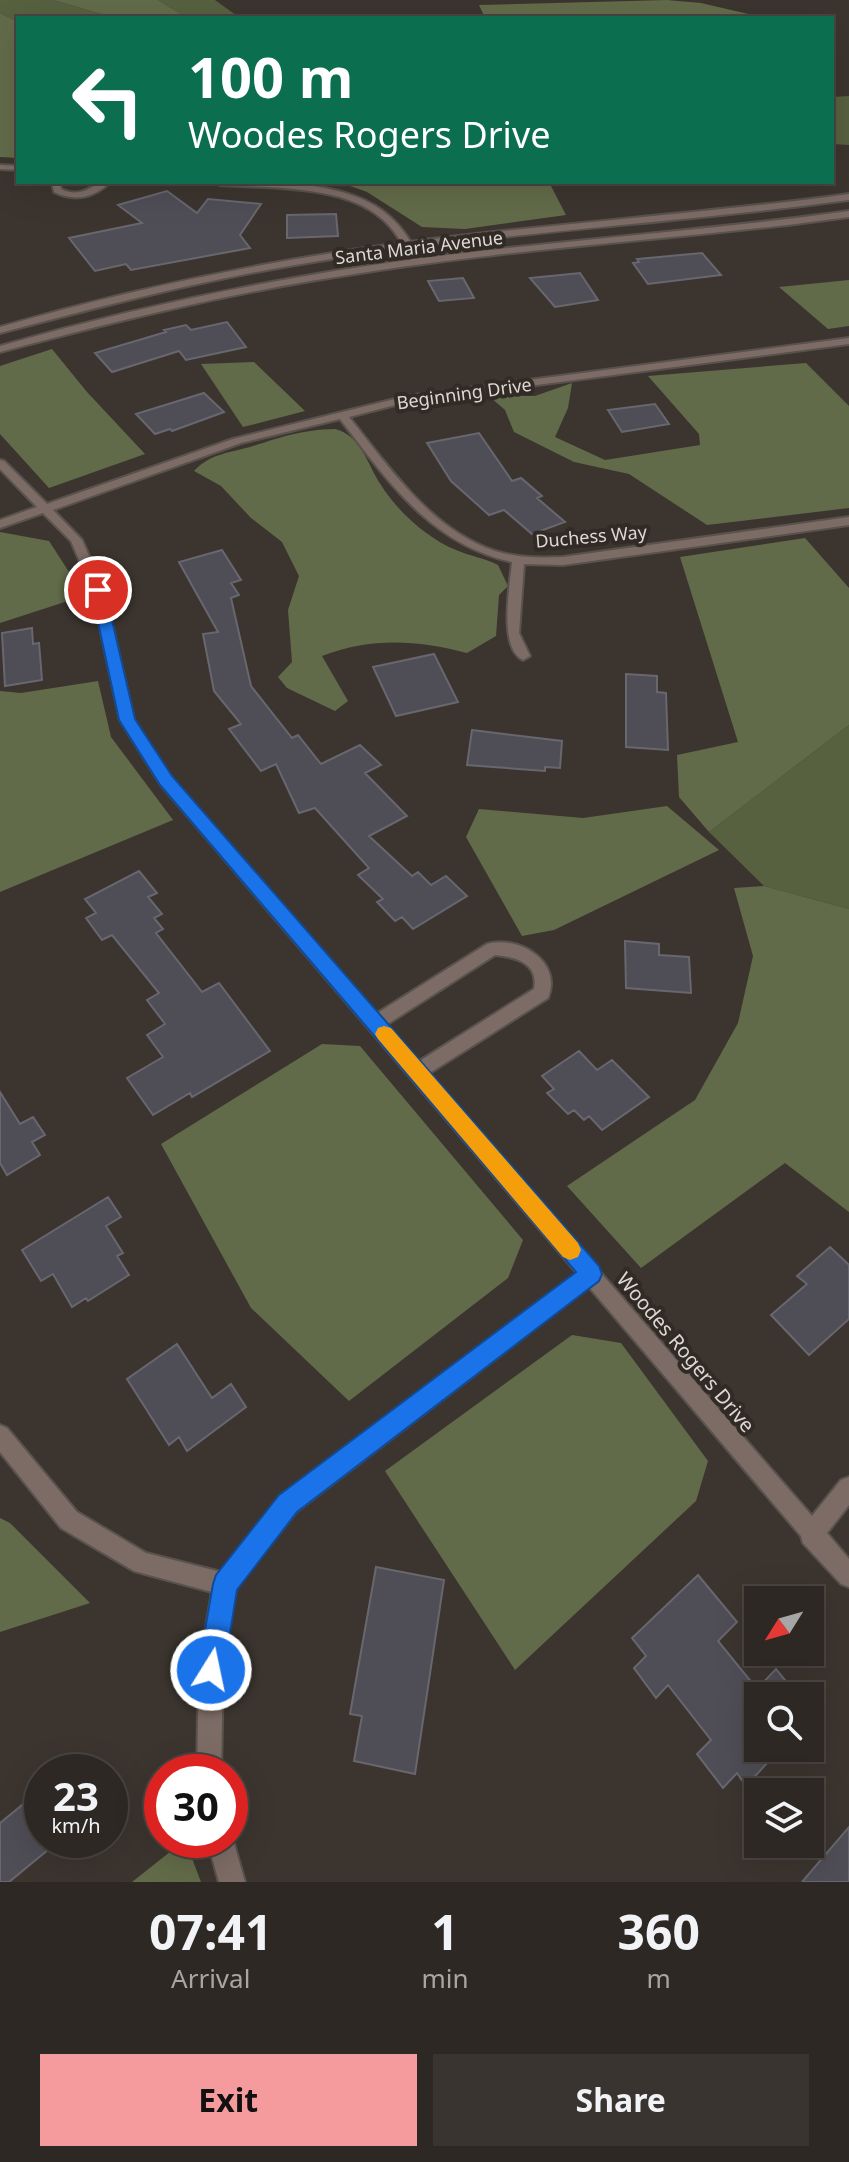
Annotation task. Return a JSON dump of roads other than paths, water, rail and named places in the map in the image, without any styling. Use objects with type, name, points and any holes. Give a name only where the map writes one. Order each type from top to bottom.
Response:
[{"type":"street","points":[[56,184],[57,190],[67,196],[85,195],[103,184]]},
{"type":"street","points":[[247,184],[314,189],[378,210],[392,223],[417,261]]},
{"type":"street","name":"Santa Maria Avenue","points":[[0,330],[219,277],[408,245],[849,197]]},
{"type":"street","name":"Santa Maria Avenue","points":[[0,349],[136,313],[261,286],[417,261],[849,214]]},
{"type":"street","name":"Beginning Drive","points":[[0,524],[237,441],[407,399],[849,341]]},
{"type":"street","name":"Duchess Way","points":[[343,416],[414,504],[463,542],[518,560],[563,561],[849,521]]},
{"type":"street","name":"Woodes Rogers Drive","points":[[0,463],[76,540],[98,590],[127,720],[166,781],[849,1576]]},
{"type":"street","points":[[518,560],[513,633],[523,656]]},
{"type":"street","points":[[375,1023],[493,948],[521,951],[535,961],[544,982],[542,993],[417,1072]]},
{"type":"street","points":[[209,1754],[211,1670],[225,1584],[288,1504],[591,1274]]},
{"type":"street","points":[[0,1435],[69,1520],[142,1563],[225,1584]]},
{"type":"street","points":[[811,1535],[849,1488]]},
{"type":"street","points":[[225,1858],[232,1882]]}]
